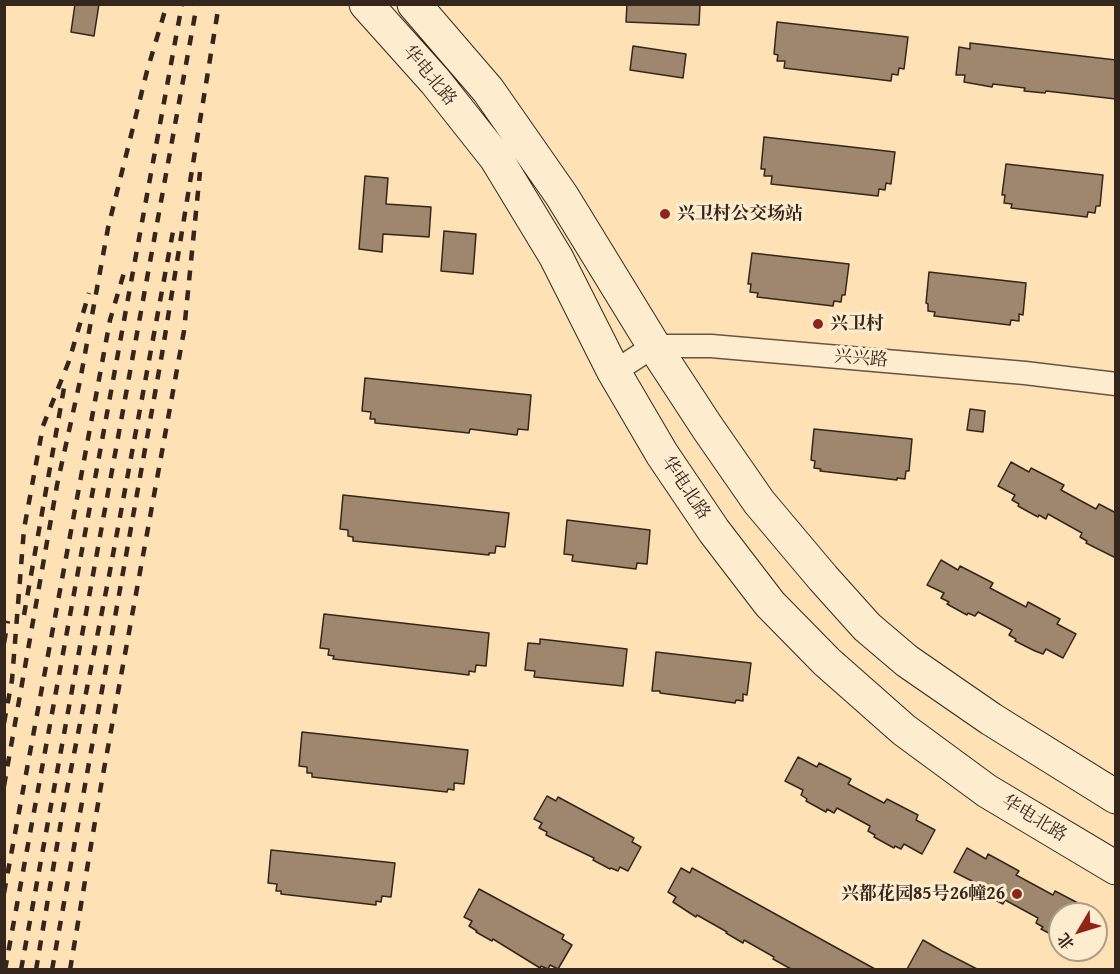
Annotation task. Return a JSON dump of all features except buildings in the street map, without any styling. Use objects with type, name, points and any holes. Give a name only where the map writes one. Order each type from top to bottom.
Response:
[{"type":"main road","name":"华电北路","points":[[366,4],[435,81],[496,158],[556,257],[614,372],[662,454],[714,531],[770,604],[826,662],[904,730],[987,791],[1116,868]]},
{"type":"main road","name":"华电北路","points":[[414,4],[495,99],[562,196],[654,346],[759,502],[867,627],[907,661],[991,719],[1116,797]]},
{"type":"street","points":[[614,372],[654,346]]},
{"type":"street","name":"兴兴路","points":[[654,346],[740,348],[1025,373],[1116,384]]},
{"type":"railway","points":[[4,786],[57,485],[80,381],[108,228],[147,71],[167,4]]},
{"type":"railway","points":[[5,970],[182,4]]},
{"type":"railway","points":[[21,970],[197,4]]},
{"type":"railway","points":[[52,970],[162,354],[219,4]]},
{"type":"railway","points":[[70,970],[102,780],[184,331],[200,172]]},
{"type":"railway","points":[[36,970],[63,810],[174,226]]},
{"type":"railway","points":[[4,893],[110,320],[126,266]]},
{"type":"railway","points":[[4,723],[12,680],[24,529],[43,426],[69,361],[89,293]]},
{"type":"railway","points":[[24,615],[64,388]]},
{"type":"railway","points":[[4,643],[8,621]]},
{"type":"place","name":"兴卫村公交场站","points":[[665,214]]},
{"type":"place","name":"兴卫村","points":[[818,324]]},
{"type":"place","name":"兴都花园85号26幢26","points":[[1017,894]]}]
